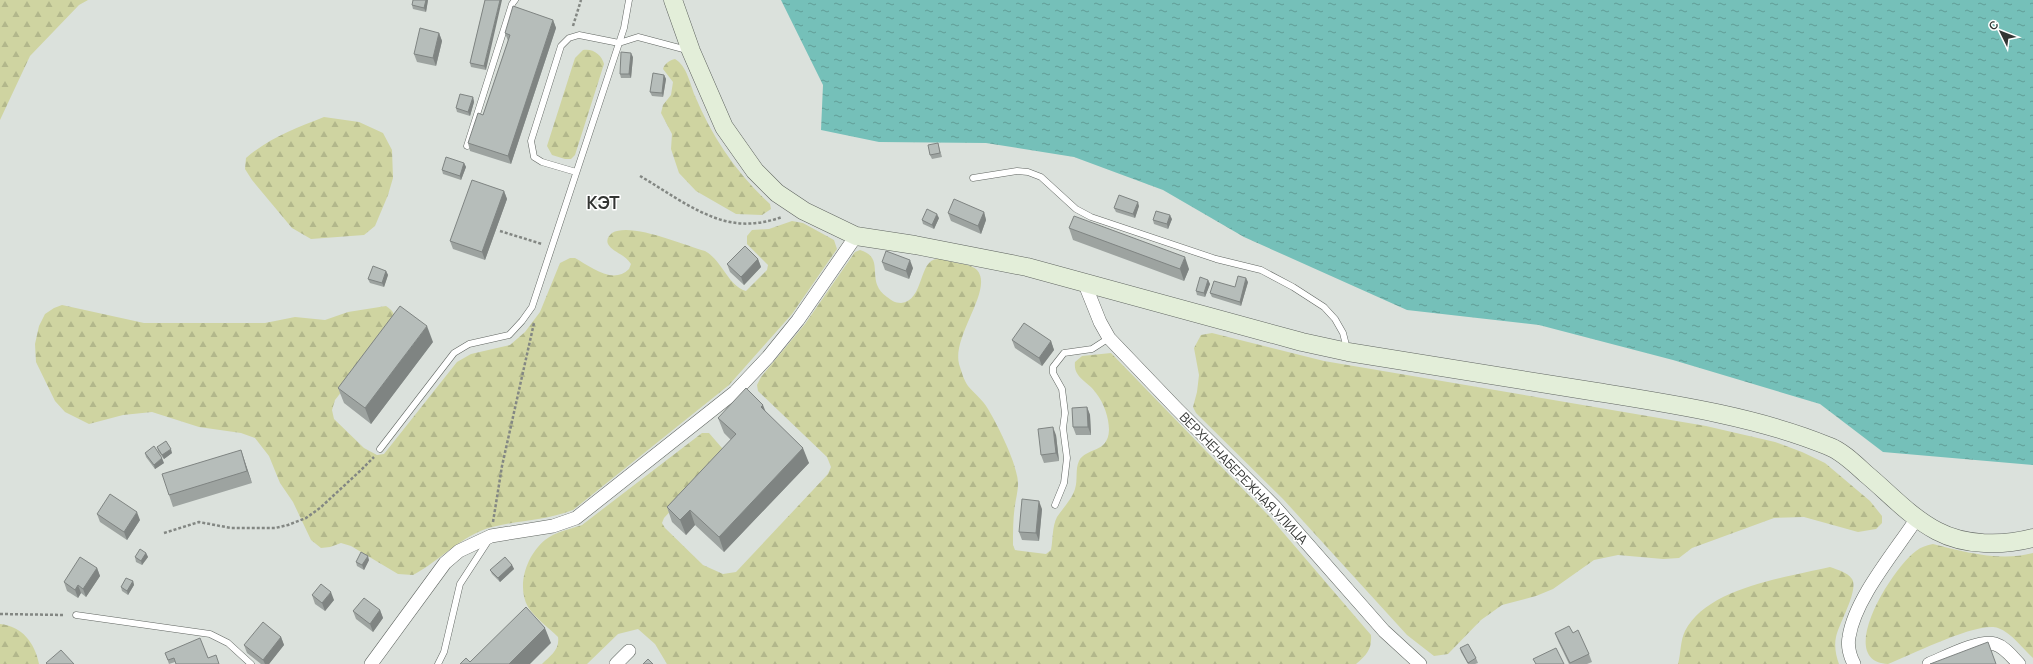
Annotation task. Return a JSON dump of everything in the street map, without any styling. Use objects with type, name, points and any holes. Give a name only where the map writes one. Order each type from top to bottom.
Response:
[{"type":"main road","points":[[673,0],[691,51],[724,127],[745,158],[777,193],[804,211],[856,236],[974,255],[1027,267],[1302,342],[1348,352],[1636,398],[1709,412],[1786,431],[1833,448],[1854,463],[1917,518],[1938,532],[1961,540],[1989,544],[2033,538]]},
{"type":"street","points":[[371,664],[445,562],[459,551],[491,536],[553,526],[576,518],[735,392],[768,357],[798,320],[856,236]]},
{"type":"street","name":"ВЕРХНЕНАБЕРЕЖНАЯ УЛИЦА","points":[[1084,282],[1100,322],[1109,338],[1177,409],[1275,507],[1384,631],[1420,664]]},
{"type":"street","points":[[1854,664],[1850,654],[1849,638],[1858,610],[1878,575],[1917,518]]},
{"type":"street","points":[[1929,664],[1972,647],[1989,643],[2002,647],[2019,664]]},
{"type":"street","points":[[616,664],[629,651]]},
{"type":"lane","points":[[467,146],[512,4],[515,0]]},
{"type":"lane","points":[[380,449],[454,353],[469,344],[509,335],[532,308],[624,28],[629,0]]},
{"type":"lane","points":[[576,172],[542,162],[534,157],[531,141],[561,46],[569,38],[579,35],[619,43],[638,36],[691,51]]},
{"type":"lane","points":[[973,178],[1017,171],[1028,172],[1041,177],[1076,209],[1091,217],[1216,259],[1261,270],[1324,307],[1335,319],[1343,333],[1348,352]]},
{"type":"lane","points":[[1055,505],[1064,483],[1067,458],[1063,428],[1065,413],[1062,389],[1053,373],[1054,367],[1064,353],[1092,348],[1109,338]]},
{"type":"lane","points":[[438,664],[444,652],[460,584],[491,536]]},
{"type":"lane","points":[[76,616],[210,634],[228,643],[251,664]]},
{"type":"path","points":[[569,38],[581,0]]},
{"type":"path","points":[[640,176],[687,204],[714,217],[736,223],[765,222],[804,211]]},
{"type":"path","points":[[500,231],[552,247]]},
{"type":"path","points":[[491,536],[502,466],[535,324],[532,308]]},
{"type":"path","points":[[164,533],[199,522],[230,528],[275,528],[306,518],[360,472],[380,449]]},
{"type":"path","points":[[0,614],[76,616]]},
{"type":"green space","points":[[0,0],[88,0],[79,5],[30,56],[0,120]]},
{"type":"green space","points":[[583,50],[594,51],[599,55],[604,64],[575,155],[571,159],[565,159],[552,155],[547,146],[575,58]]},
{"type":"green space","points":[[675,59],[685,71],[709,126],[726,154],[747,180],[770,204],[771,209],[762,215],[736,214],[696,191],[679,173],[671,149],[672,134],[661,113],[663,105],[671,95],[673,82],[663,69],[668,62]]},
{"type":"green space","points":[[324,117],[359,122],[383,133],[392,150],[393,178],[388,195],[375,226],[364,235],[311,239],[292,228],[252,180],[245,169],[246,158],[273,139]]},
{"type":"green space","points":[[792,221],[803,223],[834,240],[837,249],[792,314],[729,385],[573,510],[562,514],[492,527],[481,531],[460,542],[413,575],[398,574],[351,546],[341,543],[330,547],[321,548],[311,540],[293,502],[280,483],[269,456],[255,438],[241,433],[199,427],[152,412],[123,415],[89,424],[65,412],[55,401],[36,362],[35,344],[39,326],[45,314],[62,305],[144,323],[265,323],[295,317],[325,320],[348,312],[386,306],[394,314],[393,326],[335,400],[332,410],[334,419],[364,448],[377,455],[384,454],[457,362],[471,354],[510,345],[525,332],[540,312],[560,263],[570,258],[575,258],[595,270],[609,275],[623,273],[629,269],[631,264],[622,255],[612,249],[607,242],[612,233],[621,230],[644,232],[705,251],[716,260],[734,284],[746,291],[767,270],[768,265],[747,244],[747,236],[752,230],[769,229]]},
{"type":"green space","points":[[860,250],[872,258],[875,277],[880,291],[890,299],[899,303],[909,300],[914,295],[924,272],[932,260],[944,259],[973,267],[977,270],[981,278],[980,289],[961,340],[958,352],[959,364],[968,386],[984,403],[992,416],[1007,446],[1015,467],[1018,484],[1013,525],[1013,545],[1015,550],[1046,554],[1051,550],[1055,521],[1074,493],[1079,461],[1086,454],[1101,447],[1108,438],[1109,425],[1104,406],[1093,389],[1076,372],[1075,362],[1082,356],[1111,353],[1269,516],[1371,635],[1370,648],[1366,655],[1356,664],[667,664],[655,644],[638,629],[618,634],[587,664],[542,664],[556,649],[558,637],[534,615],[528,607],[525,598],[523,580],[525,571],[533,554],[549,537],[582,525],[702,433],[709,433],[722,448],[722,456],[664,518],[662,523],[665,528],[703,565],[723,574],[736,572],[828,474],[831,467],[827,457],[758,391],[757,385],[761,377],[805,324],[855,252]]},
{"type":"green space","points":[[1212,333],[1324,361],[1706,426],[1775,442],[1802,452],[1825,463],[1870,501],[1882,516],[1882,523],[1876,529],[1858,532],[1804,517],[1774,518],[1692,548],[1679,558],[1663,559],[1618,555],[1594,560],[1553,589],[1536,596],[1502,605],[1481,620],[1448,654],[1434,656],[1407,635],[1283,499],[1196,413],[1193,407],[1199,375],[1194,348],[1201,335]]},
{"type":"green space","points":[[1933,544],[1983,555],[2008,557],[2033,553],[2033,658],[2008,633],[1998,628],[1988,627],[1960,634],[1888,664],[1873,659],[1866,647],[1867,631],[1873,612],[1883,593],[1906,560],[1920,548]]},
{"type":"green space","points":[[1830,567],[1848,575],[1852,579],[1853,584],[1851,598],[1836,637],[1835,644],[1839,664],[1678,664],[1682,639],[1685,631],[1696,616],[1711,604],[1729,594],[1750,586]]},
{"type":"green space","points":[[0,624],[15,628],[26,637],[34,649],[39,664],[0,664]]},
{"type":"water","points":[[781,0],[2033,0],[2033,465],[1883,452],[1820,404],[1673,360],[1539,325],[1407,310],[1244,237],[1163,190],[1074,157],[986,143],[879,142],[821,130],[823,85]]},
{"type":"building","points":[[413,0],[426,0],[424,8],[412,5]]},
{"type":"building","points":[[485,0],[500,0],[484,66],[470,63]]},
{"type":"building","points":[[513,6],[553,20],[508,156],[468,143],[478,113],[483,115],[510,35],[505,33]]},
{"type":"building","points":[[420,28],[439,33],[433,58],[414,54]]},
{"type":"building","points":[[621,52],[631,53],[629,74],[620,74]]},
{"type":"building","points":[[653,73],[664,75],[662,93],[650,92]]},
{"type":"building","points":[[460,94],[473,97],[468,112],[456,108]]},
{"type":"building","points":[[938,143],[940,153],[930,155],[928,145]]},
{"type":"building","points":[[446,157],[464,163],[460,176],[442,170]]},
{"type":"building","points":[[472,180],[504,191],[482,252],[450,241]]},
{"type":"building","points":[[1119,195],[1138,202],[1133,214],[1114,208]]},
{"type":"building","points":[[954,199],[984,212],[978,226],[948,213]]},
{"type":"building","points":[[927,209],[937,214],[932,225],[922,220]]},
{"type":"building","points":[[1156,211],[1170,215],[1167,224],[1153,220]]},
{"type":"building","points":[[1074,216],[1185,257],[1180,269],[1069,228]]},
{"type":"building","points":[[745,246],[758,259],[741,277],[727,264]]},
{"type":"building","points":[[886,251],[910,260],[906,271],[882,262]]},
{"type":"building","points":[[373,266],[386,271],[382,283],[368,279]]},
{"type":"building","points":[[1238,276],[1246,278],[1240,302],[1210,293],[1214,281],[1235,287]]},
{"type":"building","points":[[1200,277],[1208,280],[1204,293],[1196,291]]},
{"type":"building","points":[[400,306],[427,326],[365,408],[338,388]]},
{"type":"building","points":[[1024,323],[1051,341],[1039,358],[1012,340]]},
{"type":"building","points":[[746,388],[763,405],[761,407],[803,448],[719,537],[690,510],[680,520],[667,507],[736,434],[718,418]]},
{"type":"building","points":[[1087,407],[1088,427],[1073,427],[1072,408]]},
{"type":"building","points":[[1053,427],[1056,453],[1041,455],[1038,429]]},
{"type":"building","points":[[166,441],[171,449],[162,455],[157,447]]},
{"type":"building","points":[[154,446],[162,458],[154,465],[145,453]]},
{"type":"building","points":[[241,450],[247,471],[169,495],[162,474]]},
{"type":"building","points":[[110,494],[137,512],[124,532],[97,514]]},
{"type":"building","points":[[1022,499],[1039,501],[1036,533],[1019,532]]},
{"type":"building","points":[[140,549],[146,553],[141,561],[135,557]]},
{"type":"building","points":[[361,552],[368,556],[362,565],[356,562]]},
{"type":"building","points":[[80,557],[97,568],[83,589],[78,585],[75,590],[64,582]]},
{"type":"building","points":[[505,557],[512,565],[498,578],[490,570]]},
{"type":"building","points":[[126,578],[133,581],[127,591],[121,587]]},
{"type":"building","points":[[321,584],[331,592],[322,603],[312,595]]},
{"type":"building","points":[[364,598],[380,610],[370,624],[353,611]]},
{"type":"building","points":[[526,607],[545,628],[509,664],[460,664],[466,658],[470,662]]},
{"type":"building","points":[[263,622],[281,637],[263,660],[244,645]]},
{"type":"building","points":[[1569,626],[1573,633],[1578,630],[1589,654],[1570,663],[1555,633]]},
{"type":"building","points":[[200,638],[208,658],[216,655],[219,664],[176,664],[174,658],[168,660],[165,653]]},
{"type":"building","points":[[1988,642],[1996,664],[1930,664]]},
{"type":"building","points":[[1468,644],[1476,658],[1468,663],[1460,648]]},
{"type":"building","points":[[1556,648],[1564,664],[1536,664],[1533,659]]},
{"type":"building","points":[[61,650],[74,664],[46,663]]},
{"type":"building","points":[[648,659],[653,664],[643,664]]},
{"type":"district","name":"КЭТ","points":[[603,202]]}]
